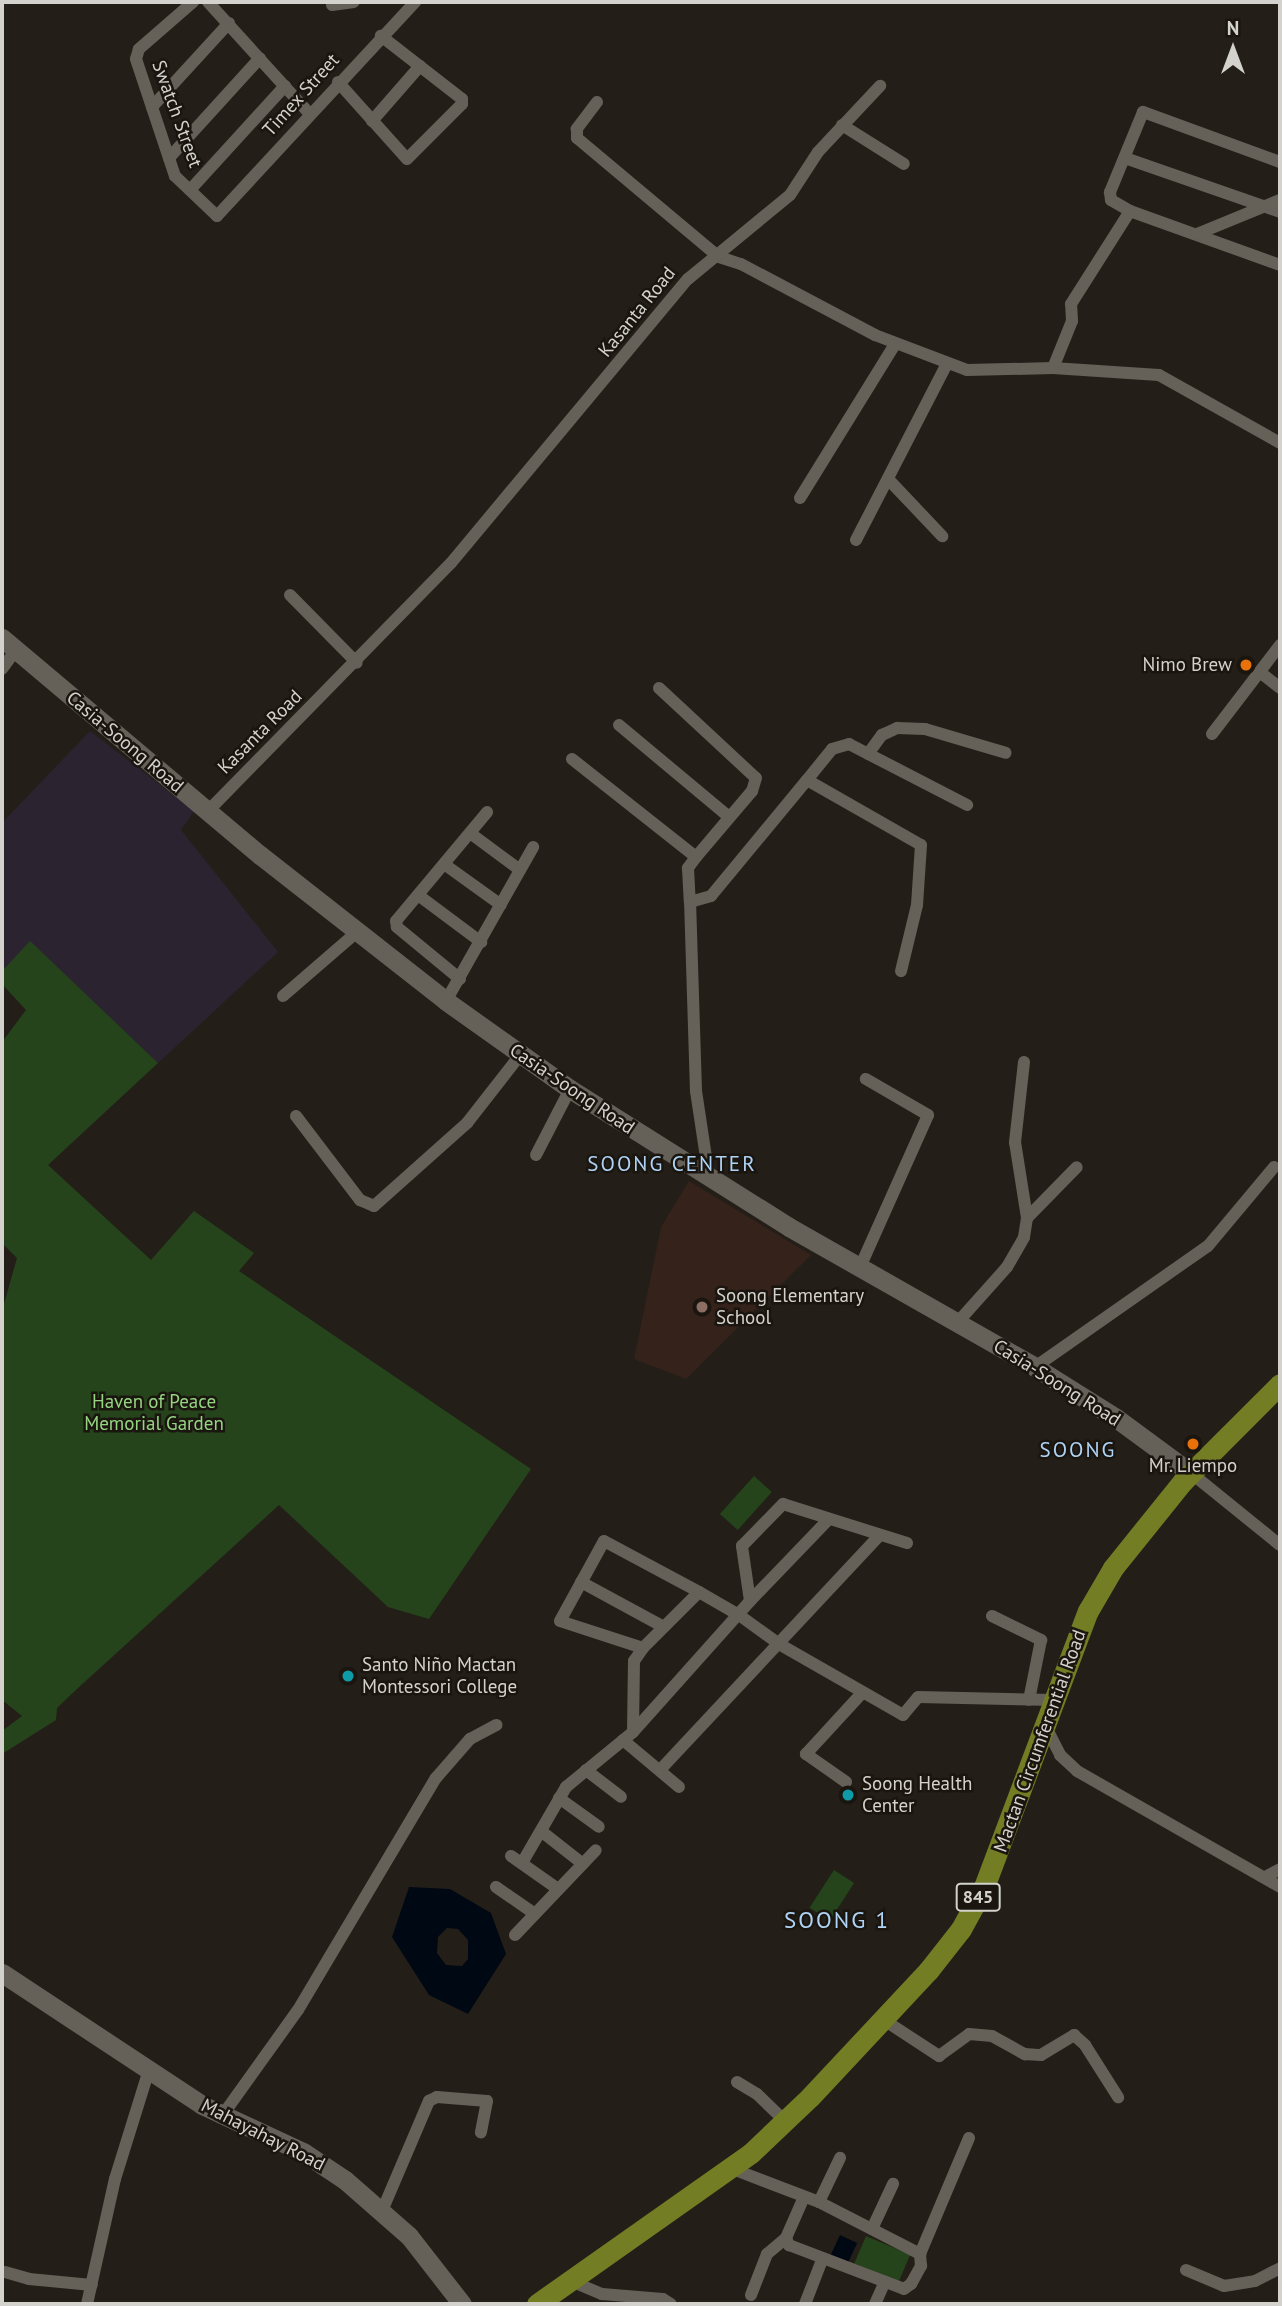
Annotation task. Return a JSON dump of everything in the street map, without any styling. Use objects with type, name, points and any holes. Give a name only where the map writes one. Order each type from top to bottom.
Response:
[{"type":"main road","name":"Mactan Circumferential Road","points":[[537,2304],[751,2153],[884,2020],[961,1929],[998,1855],[1088,1611],[1112,1568],[1191,1473],[1280,1384]]},
{"type":"street","name":"Swatch Street","points":[[193,2],[137,52],[175,176],[216,216]]},
{"type":"street","points":[[208,2],[310,114]]},
{"type":"street","points":[[332,5],[354,2]]},
{"type":"street","name":"Timex Street","points":[[216,216],[413,2]]},
{"type":"street","points":[[152,107],[229,23]]},
{"type":"street","points":[[338,82],[407,159],[463,104],[462,99],[381,36]]},
{"type":"street","points":[[169,158],[260,58]]},
{"type":"street","points":[[372,121],[420,66]]},
{"type":"street","points":[[190,190],[285,86]]},
{"type":"street","name":"Kasanta Road","points":[[208,811],[357,663],[460,553],[688,279],[719,257],[790,195],[818,152],[880,86]]},
{"type":"street","points":[[597,102],[577,129],[577,138],[719,257],[741,264],[895,344],[947,365],[987,373],[1054,368],[1158,375],[1280,443]]},
{"type":"street","points":[[1280,162],[1143,112],[1110,192],[1111,200],[1130,211],[1280,265]]},
{"type":"street","points":[[842,125],[904,164]]},
{"type":"street","points":[[1125,158],[1280,212]]},
{"type":"street","points":[[1197,234],[1280,200]]},
{"type":"street","points":[[1054,368],[1072,321],[1071,304],[1130,211]]},
{"type":"street","points":[[800,498],[895,344]]},
{"type":"street","points":[[856,540],[947,365]]},
{"type":"street","points":[[888,479],[942,536]]},
{"type":"street","points":[[290,595],[357,663]]},
{"type":"street","points":[[2,669],[9,644]]},
{"type":"street","name":"Casia-Soong Road","points":[[9,644],[208,811],[446,1001],[570,1089],[709,1177],[1035,1367],[1116,1418],[1191,1473]]},
{"type":"street","points":[[1212,734],[1280,645]]},
{"type":"street","points":[[1261,673],[1280,688]]},
{"type":"street","points":[[659,688],[754,773],[752,791],[688,869],[696,1091],[709,1177]]},
{"type":"street","points":[[619,725],[729,817]]},
{"type":"street","points":[[868,754],[882,735],[897,728],[925,729],[1006,753]]},
{"type":"street","points":[[690,902],[711,896],[832,749],[849,744],[967,805]]},
{"type":"street","points":[[572,759],[696,857]]},
{"type":"street","points":[[807,780],[921,845],[917,905],[901,971]]},
{"type":"street","points":[[460,979],[397,927],[398,917],[487,812]]},
{"type":"street","points":[[470,833],[520,870]]},
{"type":"street","points":[[446,1001],[533,847]]},
{"type":"street","points":[[444,864],[501,905]]},
{"type":"street","points":[[418,895],[481,942]]},
{"type":"street","points":[[283,996],[358,930]]},
{"type":"street","points":[[296,1116],[360,1200],[374,1206],[467,1123],[521,1054]]},
{"type":"street","points":[[1024,1062],[1015,1142],[1027,1218]]},
{"type":"street","points":[[861,1265],[928,1115],[866,1079]]},
{"type":"street","points":[[536,1155],[570,1089]]},
{"type":"street","points":[[957,1323],[1013,1259],[1027,1218],[1077,1167]]},
{"type":"street","points":[[1035,1367],[1208,1246],[1274,1167]]},
{"type":"street","points":[[1191,1473],[1280,1545]]},
{"type":"street","points":[[750,1601],[744,1542],[783,1504],[907,1543]]},
{"type":"street","points":[[558,1889],[517,1860],[541,1830],[559,1798],[586,1770],[628,1736],[750,1601],[829,1519]]},
{"type":"street","points":[[660,1770],[880,1535]]},
{"type":"street","points":[[643,1648],[561,1621],[604,1541],[739,1615],[779,1644],[903,1715],[918,1697],[1055,1700]]},
{"type":"street","points":[[582,1583],[664,1628]]},
{"type":"street","points":[[680,1787],[628,1736],[634,1661],[643,1648],[699,1592]]},
{"type":"street","points":[[992,1616],[1041,1640],[1029,1700]]},
{"type":"street","points":[[846,1782],[806,1754],[863,1692]]},
{"type":"street","points":[[222,2116],[298,2010],[436,1778],[470,1739],[496,1725]]},
{"type":"street","points":[[1046,1727],[1060,1755],[1077,1771],[1267,1876],[1280,1887]]},
{"type":"street","points":[[586,1770],[621,1797]]},
{"type":"street","points":[[559,1798],[598,1827]]},
{"type":"street","points":[[541,1830],[583,1864]]},
{"type":"street","points":[[515,1935],[596,1850]]},
{"type":"street","points":[[1267,1876],[1280,1869]]},
{"type":"street","points":[[496,1888],[535,1914]]},
{"type":"street","name":"Mahayahay Road","points":[[2,1973],[222,2116],[303,2152],[382,2211],[409,2236],[462,2304]]},
{"type":"street","points":[[884,2020],[939,2056],[969,2034],[992,2036],[1025,2054],[1041,2055],[1074,2035],[1086,2045],[1118,2097]]},
{"type":"street","points":[[87,2304],[115,2179],[149,2070]]},
{"type":"street","points":[[737,2082],[757,2094],[784,2120]]},
{"type":"street","points":[[382,2211],[429,2101],[437,2097],[487,2101],[481,2132]]},
{"type":"street","points":[[786,2238],[789,2245],[896,2289],[911,2284],[921,2266],[920,2254],[969,2138]]},
{"type":"street","points":[[751,2153],[767,2179]]},
{"type":"street","points":[[819,2202],[840,2158]]},
{"type":"street","points":[[730,2168],[767,2179],[819,2202],[920,2254]]},
{"type":"street","points":[[872,2229],[893,2184]]},
{"type":"street","points":[[751,2295],[767,2254],[786,2238],[804,2196]]},
{"type":"street","points":[[805,2304],[822,2260]]},
{"type":"street","points":[[1186,2270],[1224,2286],[1255,2281],[1280,2268]]},
{"type":"street","points":[[5,2272],[29,2279],[92,2285]]},
{"type":"street","points":[[571,2281],[603,2294],[663,2299],[671,2304]]},
{"type":"street","points":[[875,2304],[884,2284]]},
{"type":"shaded area","points":[[90,731],[194,811],[181,830],[278,952],[158,1063],[30,942],[2,971],[2,823]]},
{"type":"shaded area","name":"Soong Elementary School","points":[[689,1181],[811,1255],[686,1379],[634,1359],[661,1227]]},
{"type":"shaded area","points":[[409,1887],[450,1889],[491,1913],[506,1954],[468,2014],[429,1995],[392,1937]],"holes":[[[447,1928],[458,1929],[468,1940],[468,1959],[462,1966],[446,1965],[437,1953],[438,1937]]]},
{"type":"shaded area","points":[[840,2235],[857,2243],[847,2265],[830,2257]]},
{"type":"green space","name":"Haven of Peace Memorial Garden","points":[[30,941],[158,1063],[48,1165],[151,1260],[194,1211],[254,1253],[239,1271],[531,1469],[429,1619],[388,1607],[279,1505],[57,1708],[56,1720],[2,1754],[2,1731],[22,1716],[2,1700],[2,1311],[17,1258],[2,1243],[2,1042],[26,1010],[2,984],[2,971]]},
{"type":"green space","points":[[754,1476],[772,1492],[738,1530],[720,1514]]},
{"type":"green space","points":[[834,1870],[854,1883],[830,1921],[809,1908]]},
{"type":"green space","points":[[866,2236],[910,2255],[898,2282],[854,2264]]},
{"type":"place","name":"Nimo Brew","points":[[1246,665]]},
{"type":"place","name":"Soong Elementary School","points":[[702,1307]]},
{"type":"place","name":"Mr. Liempo","points":[[1193,1444]]},
{"type":"place","name":"Santo Niño Mactan Montessori College","points":[[348,1676]]},
{"type":"place","name":"Soong Health Center","points":[[848,1795]]},
{"type":"district","name":"SOONG CENTER","points":[[672,1164]]},
{"type":"district","name":"SOONG","points":[[1078,1450]]},
{"type":"district","name":"SOONG 1","points":[[837,1920]]}]
